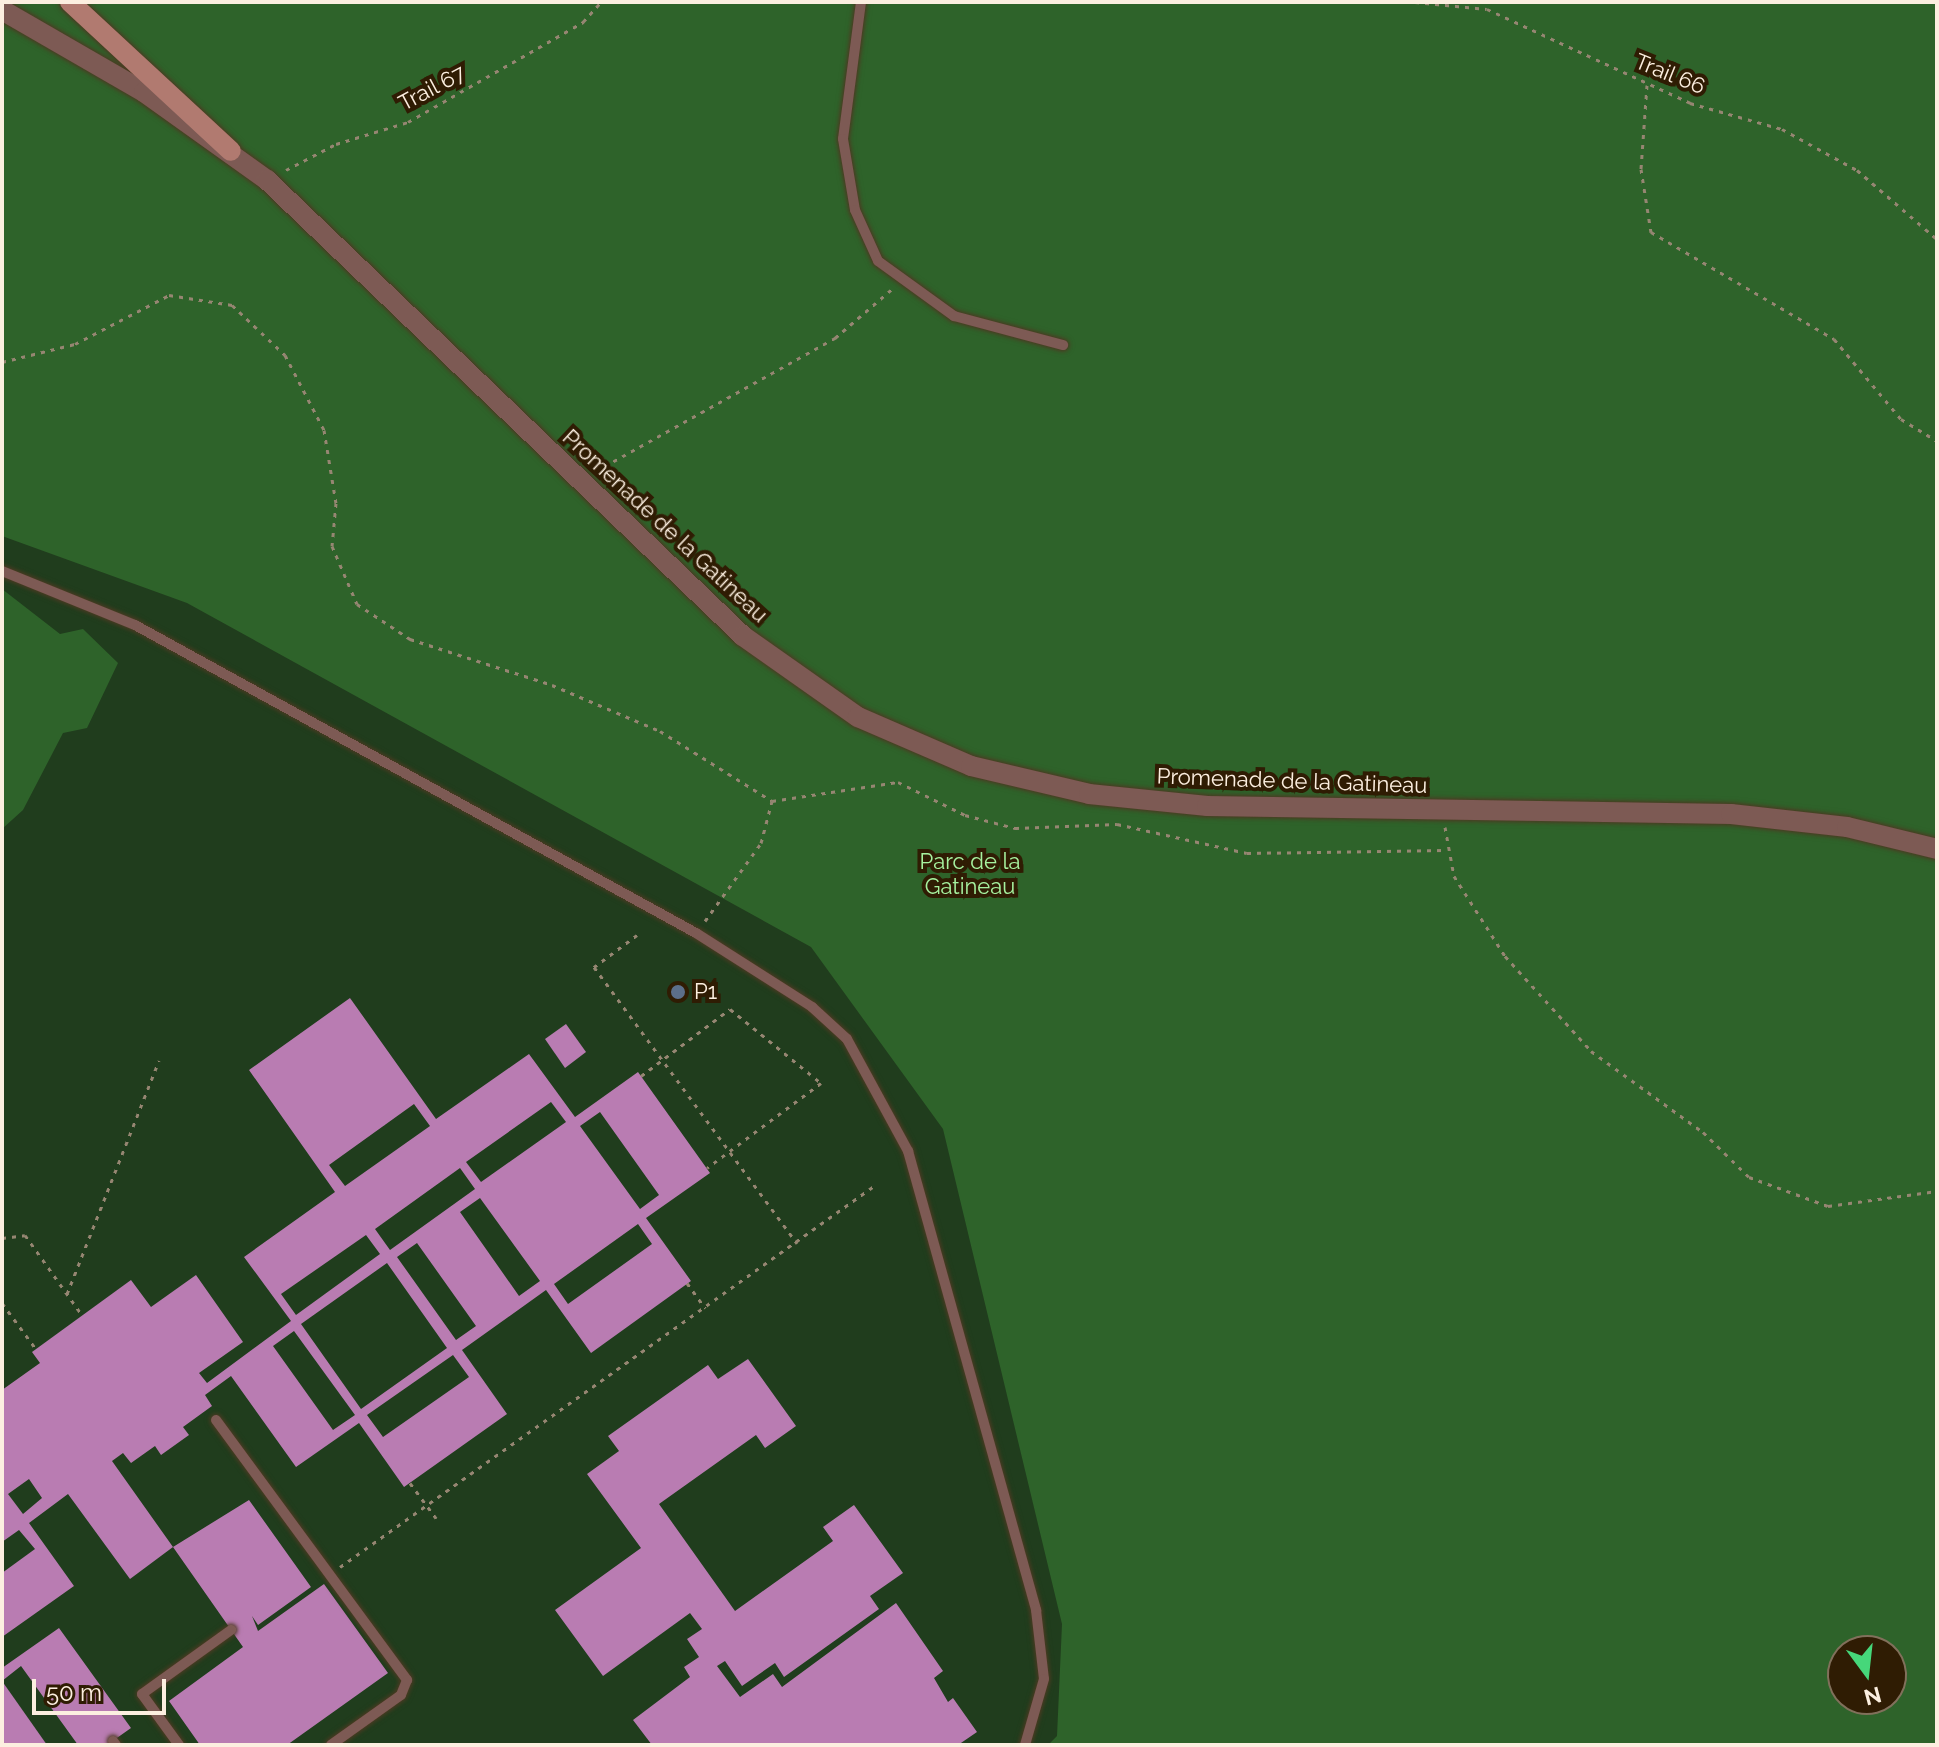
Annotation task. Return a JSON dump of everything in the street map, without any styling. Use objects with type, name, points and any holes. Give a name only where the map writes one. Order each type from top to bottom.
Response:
[{"type":"main road","points":[[70,2],[231,151]]},
{"type":"street","name":"Promenade de la Gatineau","points":[[2,10],[231,151],[267,180],[743,636],[858,717],[971,766],[1089,794],[1207,806],[1731,814],[1847,827],[1937,849]]},
{"type":"lane","points":[[861,2],[843,139],[855,210],[878,261],[901,282],[954,316],[1063,345]]},
{"type":"lane","points":[[2,571],[124,619],[696,933],[828,1020],[864,1061],[899,1128],[1041,1632],[1044,1679],[1025,1745]]},
{"type":"lane","points":[[216,1420],[407,1680],[401,1695],[331,1745]]},
{"type":"lane","points":[[179,1745],[142,1694],[231,1630]]},
{"type":"path","name":"Trail 67","points":[[267,180],[336,144],[408,122],[583,22],[601,2]]},
{"type":"path","name":"Trail 66","points":[[1415,2],[1487,9],[1647,84],[1807,143],[1857,170],[1937,239]]},
{"type":"path","points":[[1647,84],[1642,184],[1651,232],[1834,339],[1901,419],[1937,441]]},
{"type":"path","points":[[580,480],[835,338],[901,282]]},
{"type":"path","points":[[2,362],[75,344],[169,295],[232,305],[285,355],[324,430],[336,503],[332,546],[357,604],[410,639],[552,685],[660,731],[772,801],[898,782],[965,815],[1015,828],[1117,824],[1247,853],[1445,850]]},
{"type":"path","points":[[696,933],[761,843],[772,801]]},
{"type":"path","points":[[1445,811],[1445,850],[1479,922],[1591,1051],[1692,1123],[1749,1177],[1828,1206],[1937,1191]]},
{"type":"path","points":[[637,935],[594,967],[797,1243]]},
{"type":"path","points":[[641,1076],[730,1009],[821,1083],[707,1168]]},
{"type":"path","points":[[67,1294],[159,1075],[159,1060]]},
{"type":"path","points":[[328,1576],[874,1186]]},
{"type":"path","points":[[2,1238],[25,1235],[82,1315]]},
{"type":"path","points":[[687,1283],[705,1308]]},
{"type":"path","points":[[2,1303],[36,1349]]},
{"type":"path","points":[[410,1483],[436,1518]]},
{"type":"green space","name":"Parc de la Gatineau","points":[[2,2],[1937,2],[1937,1745],[2,1745]]},
{"type":"green space","name":"Parc de la Gatineau","points":[[2,2],[1937,2],[1937,1745],[1048,1745],[1057,1736],[1062,1624],[943,1129],[811,947],[187,603],[2,536]]},
{"type":"green space","points":[[2,589],[60,634],[83,629],[118,663],[87,728],[63,733],[23,810],[2,829]]},
{"type":"building","points":[[350,998],[436,1119],[529,1054],[575,1117],[638,1072],[710,1173],[646,1218],[691,1281],[591,1353],[546,1290],[462,1350],[507,1414],[404,1487],[359,1423],[296,1467],[231,1376],[205,1395],[212,1406],[183,1427],[189,1435],[161,1455],[155,1446],[131,1463],[123,1453],[112,1461],[173,1547],[130,1579],[68,1494],[29,1523],[74,1586],[2,1637],[2,1573],[35,1549],[19,1530],[2,1542],[2,1390],[40,1363],[32,1352],[131,1280],[151,1307],[196,1275],[243,1342],[199,1373],[207,1383],[291,1321],[244,1257],[335,1192],[249,1070]],"holes":[[[551,1102],[566,1122],[481,1182],[466,1162]],[[414,1104],[430,1126],[345,1186],[329,1165]],[[600,1112],[659,1195],[640,1209],[580,1126]],[[460,1168],[475,1189],[390,1250],[375,1229]],[[480,1198],[540,1281],[519,1296],[460,1212]],[[638,1224],[652,1244],[568,1304],[554,1284]],[[366,1235],[380,1254],[296,1315],[281,1294]],[[417,1243],[476,1326],[456,1340],[397,1257]],[[387,1263],[447,1348],[361,1409],[301,1324]],[[294,1331],[355,1415],[333,1430],[273,1346]],[[453,1355],[469,1377],[383,1437],[367,1415]],[[29,1479],[42,1498],[23,1514],[8,1494]]]},
{"type":"building","points":[[566,1024],[586,1052],[565,1068],[545,1039]]},
{"type":"building","points":[[748,1359],[796,1426],[765,1448],[756,1435],[659,1504],[735,1611],[833,1541],[823,1527],[854,1505],[903,1573],[870,1596],[879,1609],[784,1677],[775,1663],[742,1686],[725,1661],[717,1666],[740,1697],[773,1674],[782,1687],[896,1603],[943,1671],[934,1678],[948,1702],[953,1698],[977,1732],[958,1745],[652,1745],[633,1720],[690,1677],[684,1667],[699,1657],[687,1639],[702,1629],[690,1613],[603,1676],[555,1610],[641,1548],[587,1474],[619,1451],[608,1436],[708,1365],[718,1379]]},
{"type":"building","points":[[249,1500],[311,1587],[258,1625],[252,1616],[258,1631],[324,1584],[388,1673],[287,1745],[200,1745],[169,1701],[243,1647],[173,1547]]},
{"type":"building","points":[[59,1628],[131,1728],[107,1745],[78,1745],[21,1666],[2,1681],[2,1668]]},
{"type":"building","points":[[2,1681],[47,1745],[2,1745]]},
{"type":"place","name":"P1","points":[[678,992]]}]
